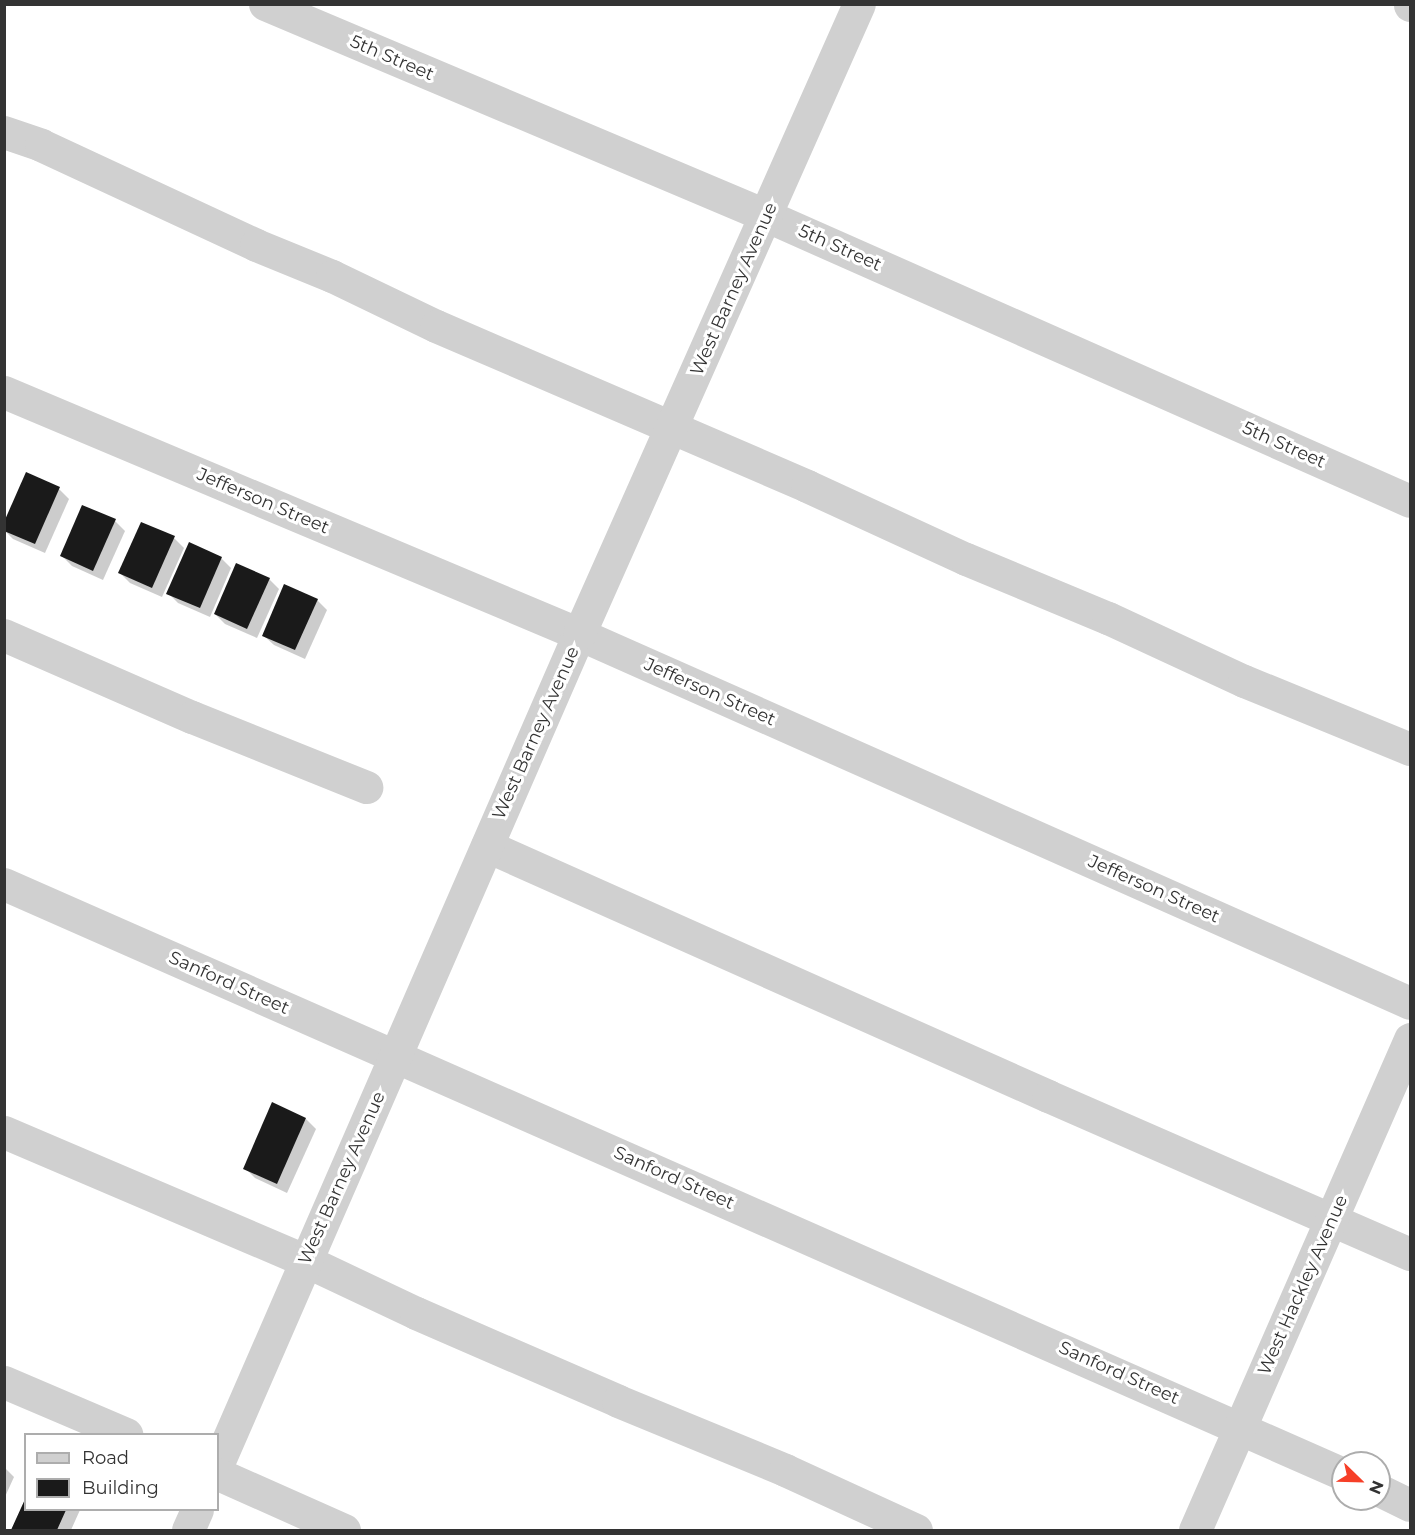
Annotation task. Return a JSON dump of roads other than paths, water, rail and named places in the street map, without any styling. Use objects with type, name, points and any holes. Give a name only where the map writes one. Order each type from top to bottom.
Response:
[{"type":"street","name":"5th Street","points":[[265,4],[767,216],[1410,501]]},
{"type":"street","name":"West Barney Avenue","points":[[219,1462],[579,634],[767,216],[854,6]]},
{"type":"street","points":[[4,132],[40,145],[256,245],[332,276],[436,326],[966,559],[1108,618],[1244,681],[1410,749]]},
{"type":"street","name":"Jefferson Street","points":[[4,392],[579,634],[1410,1003]]},
{"type":"street","points":[[4,634],[192,717],[366,787]]},
{"type":"street","points":[[487,846],[1048,1096],[1410,1254]]},
{"type":"street","name":"Sanford Street","points":[[4,884],[1331,1468]]},
{"type":"street","name":"West Hackley Avenue","points":[[1195,1530],[1410,1039]]},
{"type":"street","points":[[4,1132],[306,1261],[416,1313],[785,1470],[916,1530]]},
{"type":"street","points":[[4,1382],[124,1433]]},
{"type":"street","points":[[219,1474],[344,1530]]},
{"type":"street","points":[[1391,1496],[1410,1505]]},
{"type":"street","points":[[188,1530],[196,1511]]}]
